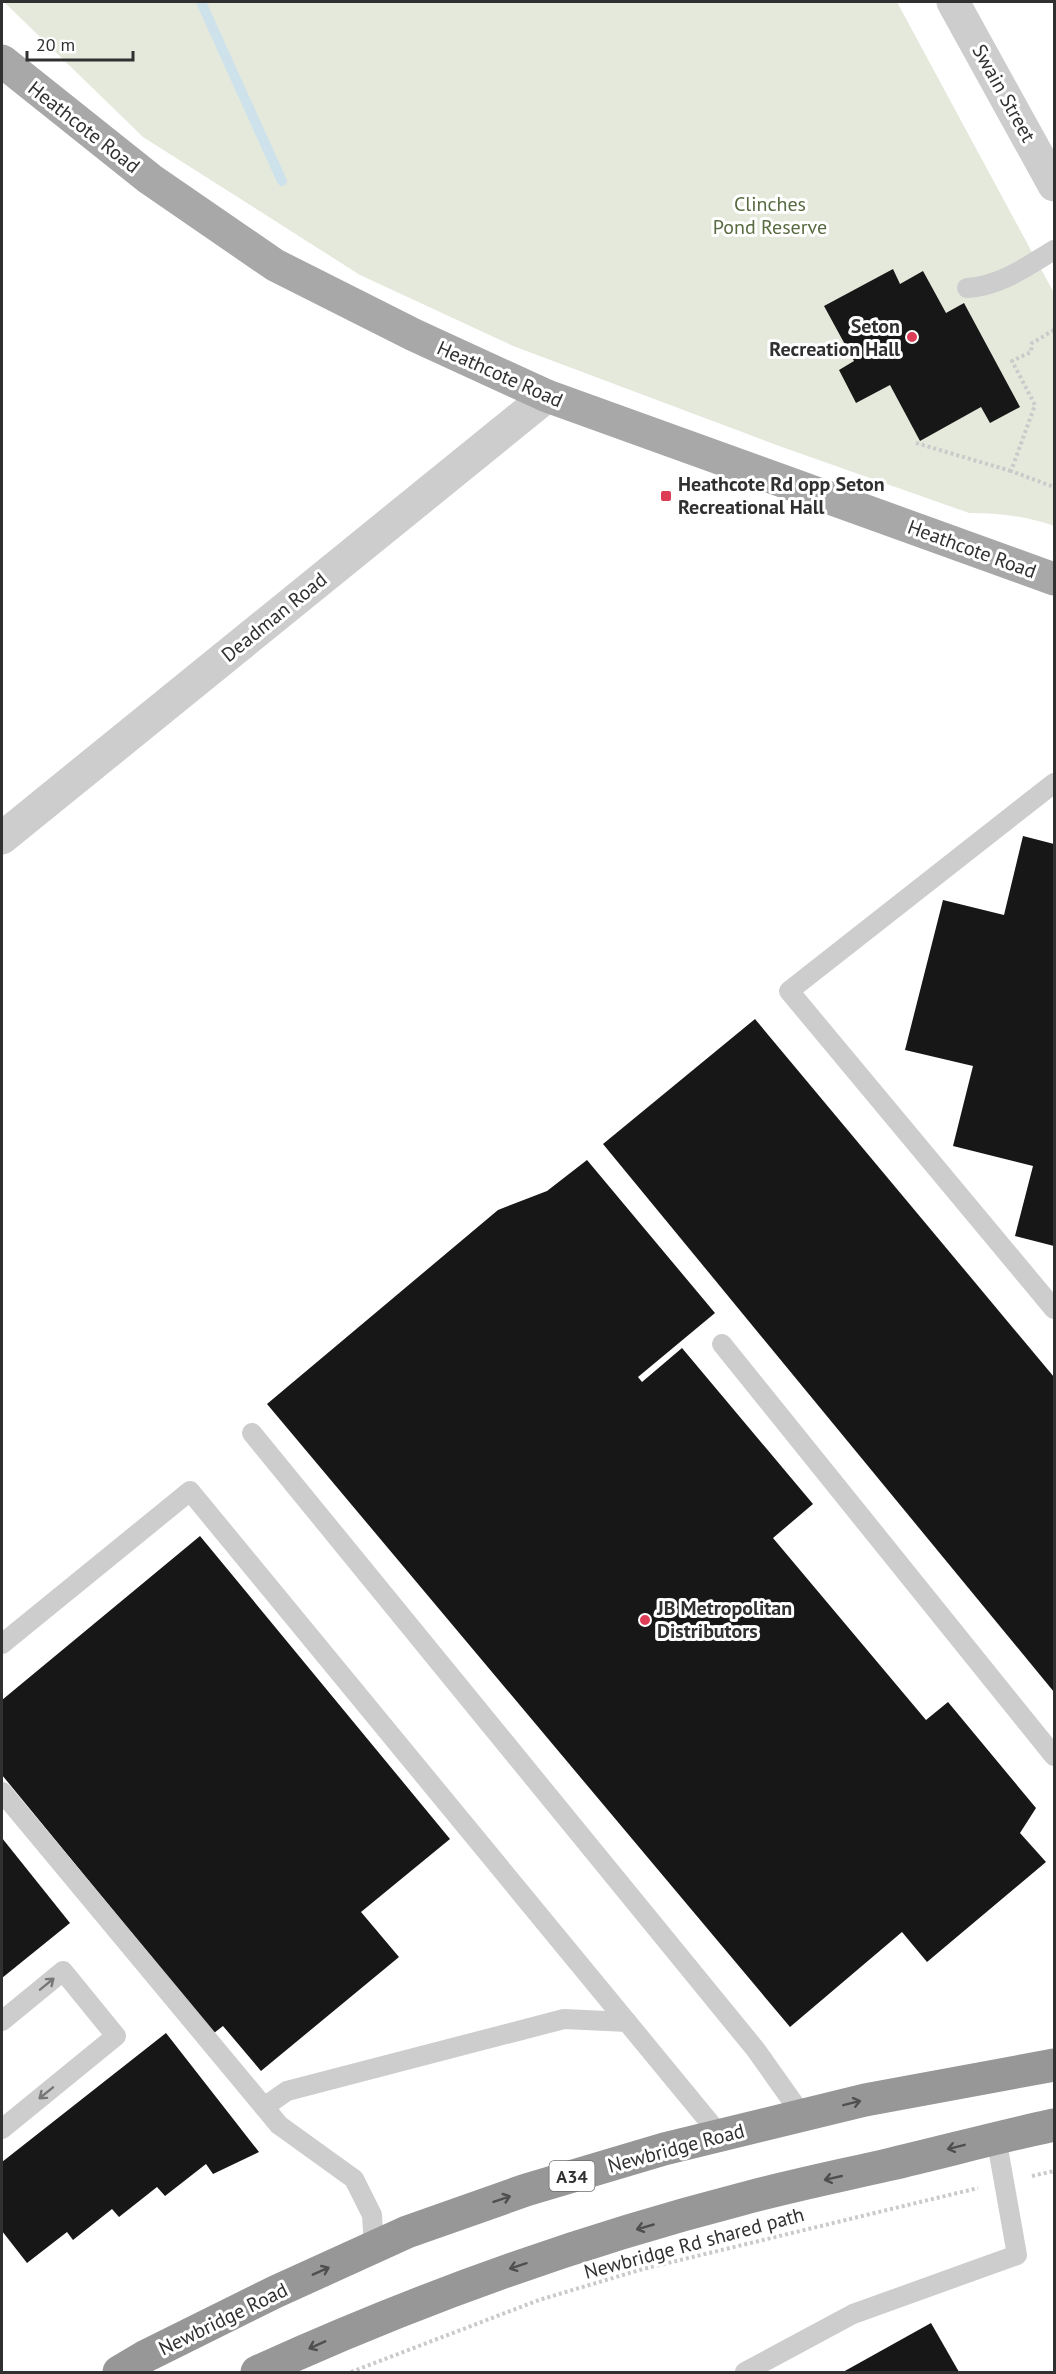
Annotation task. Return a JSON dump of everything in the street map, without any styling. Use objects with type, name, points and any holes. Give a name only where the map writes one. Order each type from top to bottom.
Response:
[{"type":"highway","name":"Newbridge Road","points":[[119,2373],[146,2356],[275,2292],[407,2232],[526,2190],[664,2149],[865,2100],[1054,2065]]},
{"type":"highway","points":[[256,2373],[433,2297],[574,2248],[741,2199],[1054,2125]]},
{"type":"main road","name":"Heathcote Road","points":[[2,61],[150,179],[275,265],[414,335],[547,396],[1054,579]]},
{"type":"street","name":"Swain Street","points":[[953,2],[1054,185]]},
{"type":"street","name":"Deadman Road","points":[[2,838],[547,396]]},
{"type":"lane","points":[[967,288],[983,287],[1002,281],[1054,250]]},
{"type":"lane","points":[[1054,783],[789,991],[1054,1309]]},
{"type":"lane","points":[[722,1344],[1054,1756]]},
{"type":"lane","points":[[252,1433],[756,2050],[802,2115]]},
{"type":"lane","points":[[2,1644],[190,1491],[720,2135]]},
{"type":"lane","points":[[2,1792],[279,2125],[354,2179],[372,2215],[374,2247]]},
{"type":"lane","points":[[2,2021],[63,1971],[116,2036],[2,2129]]},
{"type":"lane","points":[[264,2107],[287,2091],[564,2019],[627,2022]]},
{"type":"lane","points":[[745,2373],[854,2314],[1017,2255],[996,2137]]},
{"type":"path","points":[[1011,471],[1035,405],[1012,361],[1031,352],[1032,343],[1054,330]]},
{"type":"path","points":[[916,443],[1011,471],[1054,487]]},
{"type":"path","name":"Newbridge Rd shared path","points":[[351,2373],[539,2300],[643,2269],[1054,2171]]},
{"type":"green space","name":"Clinches Pond Reserve","points":[[4,2],[897,2],[1054,293],[1054,526],[1012,516],[969,513],[779,446],[513,346],[360,275],[143,137]]},
{"type":"building","name":"Seton Recreation Hall","points":[[893,269],[900,284],[923,271],[946,313],[964,303],[1020,407],[990,423],[981,407],[920,441],[890,385],[856,403],[839,370],[854,361],[824,306]]},
{"type":"building","points":[[1023,836],[1054,844],[1054,1246],[1015,1236],[1033,1166],[953,1146],[973,1066],[905,1050],[943,900],[1004,915]]},
{"type":"building","points":[[755,1019],[1054,1377],[1054,1692],[603,1144]]},
{"type":"building","name":"JB Metropolitan Distributors","points":[[587,1160],[715,1313],[638,1377],[642,1382],[682,1348],[813,1504],[773,1538],[926,1720],[948,1702],[1036,1808],[1020,1833],[1046,1862],[927,1962],[902,1932],[790,2027],[267,1404],[498,1210],[547,1191]]},
{"type":"building","points":[[200,1536],[450,1839],[361,1912],[399,1957],[261,2071],[223,2026],[214,2033],[2,1775],[2,1700]]},
{"type":"building","points":[[2,1838],[70,1923],[2,1978]]},
{"type":"building","points":[[166,2033],[259,2152],[213,2174],[206,2164],[165,2196],[157,2187],[119,2217],[112,2209],[73,2240],[67,2232],[27,2263],[2,2231],[2,2162]]},
{"type":"building","points":[[931,2323],[959,2372],[843,2372]]},
{"type":"waterway","points":[[201,2],[282,181]]},
{"type":"place","name":"Seton Recreation Hall","points":[[912,337]]},
{"type":"place","name":"Heathcote Rd opp Seton Recreational Hall","points":[[666,496]]},
{"type":"place","name":"JB Metropolitan Distributors","points":[[645,1620]]}]
